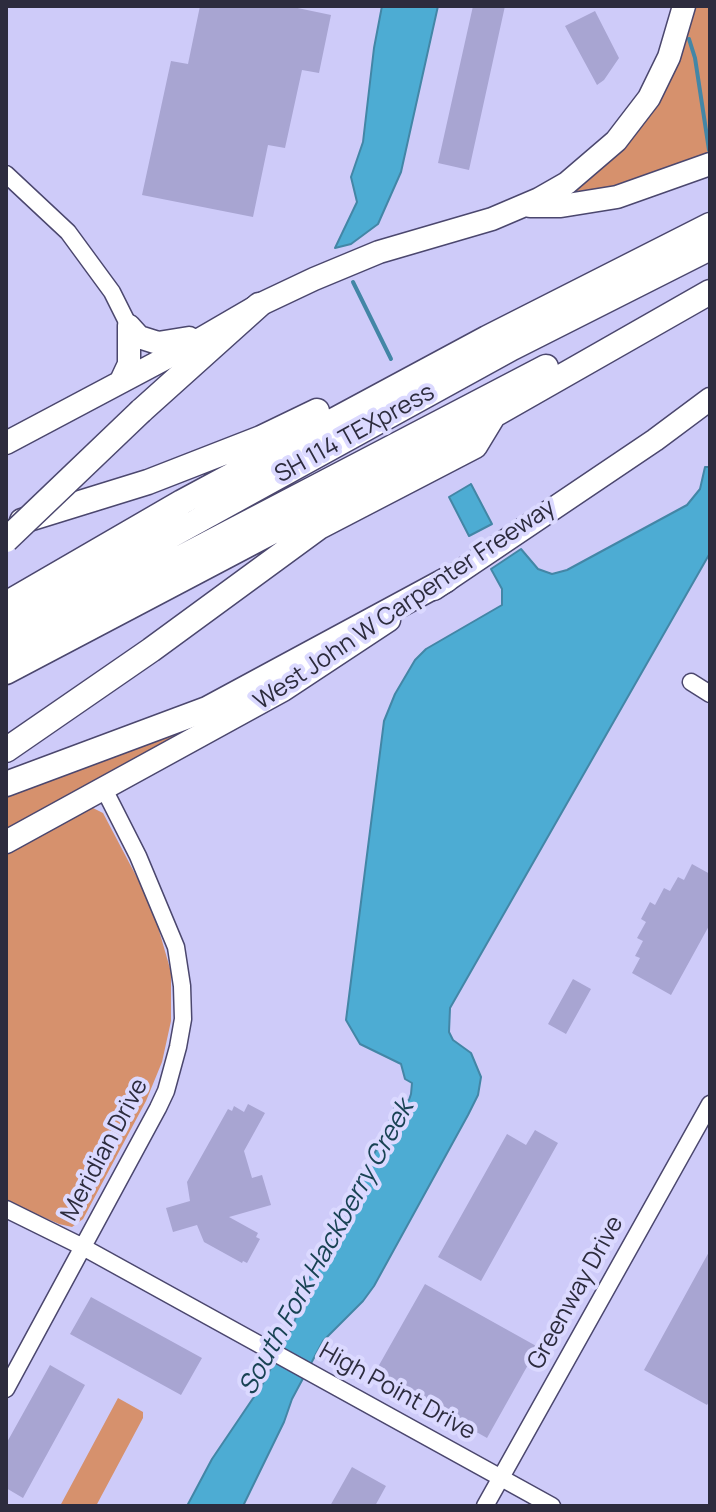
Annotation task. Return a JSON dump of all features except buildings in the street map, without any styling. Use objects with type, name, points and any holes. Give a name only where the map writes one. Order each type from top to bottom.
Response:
[{"type":"highway","points":[[6,604],[182,502],[487,338],[710,225]]},
{"type":"highway","name":"SH 114 TEXpress","points":[[6,629],[512,348],[710,248]]},
{"type":"highway","name":"SH 114 TEXpress","points":[[6,649],[710,281]]},
{"type":"highway","points":[[6,672],[494,415],[710,292]]},
{"type":"highway","points":[[6,540],[141,411],[259,305]]},
{"type":"highway","points":[[6,526],[148,482],[261,438],[447,344],[487,338]]},
{"type":"highway","points":[[6,750],[151,650],[319,527],[475,446],[494,415]]},
{"type":"highway","points":[[6,784],[207,709],[446,580]]},
{"type":"main road","points":[[6,443],[259,305],[371,255],[455,231],[526,206],[583,172],[629,127],[661,77],[684,6]]},
{"type":"main road","points":[[526,206],[561,206],[617,197],[710,164]]},
{"type":"main road","points":[[129,326],[139,337],[158,343],[179,341],[213,331]]},
{"type":"main road","points":[[121,381],[129,364],[129,326]]},
{"type":"main road","name":"West John W Carpenter Freeway","points":[[6,842],[283,690],[347,650],[655,440],[710,399]]},
{"type":"main road","points":[[655,440],[710,420]]},
{"type":"street","points":[[6,174],[68,232],[112,292],[129,326]]},
{"type":"street","points":[[691,682],[710,694]]},
{"type":"street","name":"Meridian Drive","points":[[6,1389],[166,1091],[183,1019],[176,947],[154,891],[104,789]]},
{"type":"street","name":"Greenway Drive","points":[[485,1506],[710,1104]]},
{"type":"street","name":"High Point Drive","points":[[6,1209],[81,1246],[552,1506]]},
{"type":"shaded area","points":[[691,6],[710,6],[710,156],[609,191],[553,203],[617,150]]},
{"type":"shaded area","points":[[315,663],[6,831],[6,794]]},
{"type":"shaded area","points":[[91,807],[103,813],[152,906],[171,972],[171,1021],[162,1062],[146,1101],[83,1219],[72,1227],[6,1201],[6,849]]},
{"type":"shaded area","points":[[118,1398],[143,1412],[143,1418],[96,1506],[60,1506]]},
{"type":"water","points":[[382,6],[438,6],[401,172],[378,224],[351,244],[335,248],[357,202],[351,177],[363,142]]},
{"type":"water","points":[[705,467],[710,467],[710,553],[450,1008],[449,1032],[453,1040],[471,1053],[481,1077],[478,1095],[374,1286],[323,1341],[292,1399],[243,1506],[187,1506],[212,1459],[262,1385],[292,1328],[314,1266],[381,1141],[397,1101],[409,1100],[411,1094],[412,1083],[405,1079],[401,1064],[360,1044],[346,1020],[384,721],[395,694],[415,660],[426,649],[502,605],[502,589],[491,569],[521,549],[538,569],[552,574],[567,570],[687,505],[700,489]]},
{"type":"water","points":[[471,484],[492,524],[469,536],[449,497]]},
{"type":"waterway","name":"South Fork Hackberry Creek","points":[[689,39],[695,58],[709,150]]},
{"type":"waterway","name":"South Fork Hackberry Creek","points":[[353,282],[391,359]]}]
